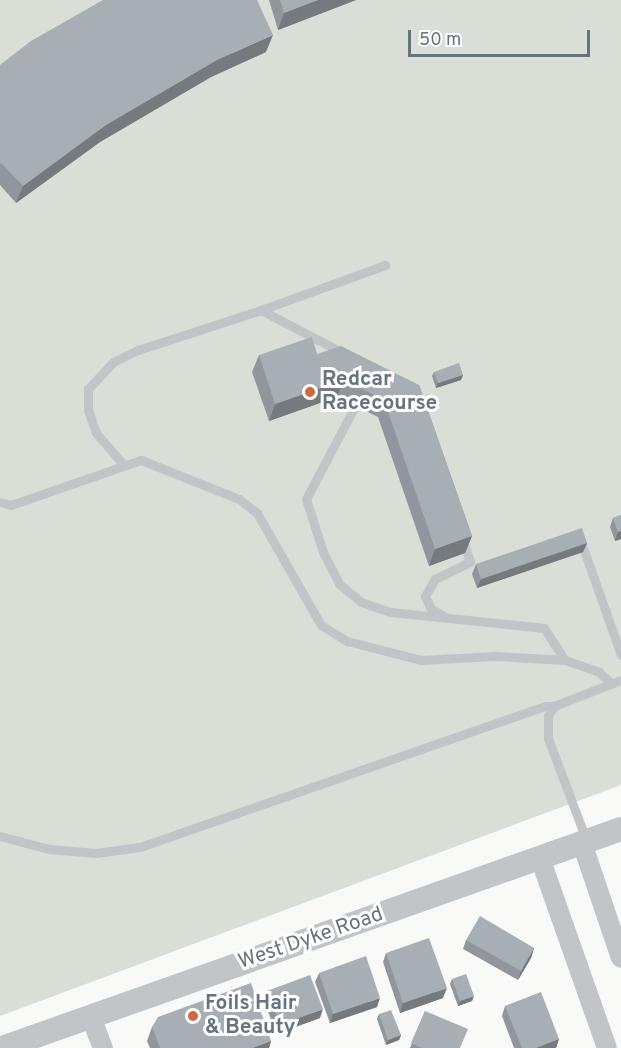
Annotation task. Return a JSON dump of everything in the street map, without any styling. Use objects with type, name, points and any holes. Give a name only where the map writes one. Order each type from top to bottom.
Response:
[{"type":"street","name":"West Dyke Road","points":[[2,1048],[621,830]]},
{"type":"street","points":[[585,842],[621,958]]},
{"type":"street","points":[[540,858],[607,1048]]},
{"type":"street","points":[[91,1017],[103,1048]]},
{"type":"lane","points":[[123,464],[96,433],[88,410],[88,389],[113,362],[138,350],[261,310],[385,265]]},
{"type":"lane","points":[[261,310],[355,359]]},
{"type":"lane","points":[[355,406],[307,491],[306,499],[323,552],[339,584],[361,602],[390,612],[544,628],[565,660]]},
{"type":"lane","points":[[0,502],[11,505],[123,464],[141,460],[239,499],[257,513],[321,625],[346,641],[366,649],[421,660],[495,656],[565,660],[616,681]]},
{"type":"lane","points":[[577,532],[621,656]]},
{"type":"lane","points":[[444,616],[431,609],[426,596],[435,579],[470,562],[461,533]]},
{"type":"lane","points":[[0,836],[49,849],[96,853],[140,847],[545,706],[554,706],[616,681]]},
{"type":"lane","points":[[554,706],[548,716],[548,738],[585,842]]},
{"type":"shaded area","name":"Redcar Racecourse","points":[[0,0],[621,0],[621,785],[0,1016]]},
{"type":"building","points":[[103,0],[257,0],[273,35],[217,60],[106,125],[23,186],[0,164],[0,65],[31,41]]},
{"type":"building","points":[[280,0],[318,0],[284,13]]},
{"type":"building","points":[[312,337],[317,354],[341,346],[419,385],[472,536],[435,549],[384,400],[344,380],[275,404],[259,355]]},
{"type":"building","points":[[459,363],[463,375],[438,383],[434,372]]},
{"type":"building","points":[[621,515],[621,531],[618,532],[613,518]]},
{"type":"building","points":[[582,528],[587,543],[481,579],[476,564]]},
{"type":"building","points":[[480,916],[534,948],[521,971],[466,940]]},
{"type":"building","points":[[429,938],[447,988],[403,1003],[386,953]]},
{"type":"building","points":[[366,956],[380,998],[333,1014],[319,973]]},
{"type":"building","points":[[466,974],[474,996],[460,1001],[452,979]]},
{"type":"building","points":[[310,975],[323,1009],[280,1025],[267,991]]},
{"type":"building","points":[[251,983],[271,1041],[253,1048],[160,1048],[152,1027],[158,1017]]},
{"type":"building","points":[[541,992],[559,1039],[536,1048],[522,1048],[505,1006]]},
{"type":"building","points":[[391,1010],[401,1035],[388,1040],[379,1014]]},
{"type":"building","points":[[425,1011],[468,1029],[460,1048],[422,1048],[411,1043]]},
{"type":"place","name":"Redcar Racecourse","points":[[310,392]]},
{"type":"place","name":"Foils Hair & Beauty","points":[[193,1016]]}]
